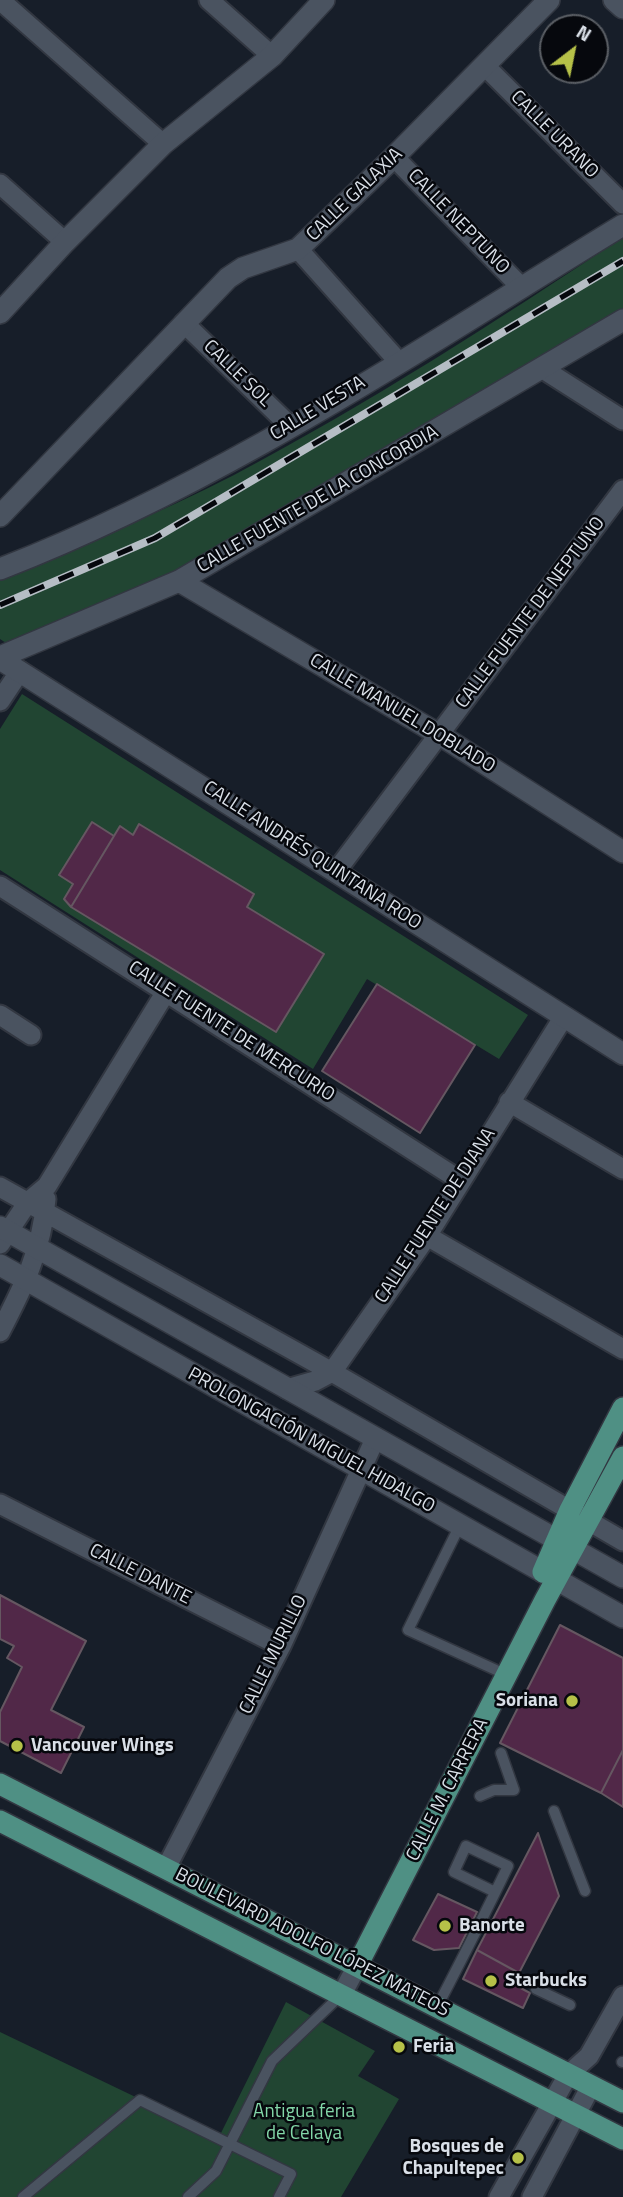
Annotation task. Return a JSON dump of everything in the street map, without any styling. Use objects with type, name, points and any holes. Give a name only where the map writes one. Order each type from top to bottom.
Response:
[{"type":"main road","points":[[0,313],[65,242],[163,144],[272,56],[324,0]]},
{"type":"main road","name":"CALLE GALAXIA","points":[[0,516],[228,278],[243,268],[299,249],[549,0]]},
{"type":"main road","points":[[614,0],[623,8]]},
{"type":"main road","name":"CALLE VESTA","points":[[0,569],[68,543],[219,470],[623,225]]},
{"type":"main road","name":"CALLE FUENTE DE LA CONCORDIA","points":[[0,658],[179,581],[623,320]]},
{"type":"main road","name":"CALLE MANUEL DOBLADO","points":[[179,581],[440,735],[623,852]]},
{"type":"main road","name":"CALLE ANDRÉS QUINTANA ROO","points":[[0,658],[623,1054]]},
{"type":"main road","name":"PROLONGACIÓN MIGUEL HIDALGO","points":[[3,1234],[39,1250],[623,1577]]},
{"type":"main road","name":"PROLONGACIÓN MIGUEL HIDALGO","points":[[0,1265],[623,1617]]},
{"type":"main road","points":[[565,1545],[570,1510],[623,1408]]},
{"type":"main road","points":[[565,1545],[589,1521],[623,1457]]},
{"type":"main road","name":"CALLE M. CARRERA","points":[[357,1966],[508,1675],[565,1545]]},
{"type":"main road","name":"BOULEVARD ADOLFO LÓPEZ MATEOS","points":[[0,1784],[623,2102]]},
{"type":"main road","name":"BOULEVARD ADOLFO LÓPEZ MATEOS","points":[[0,1821],[623,2138]]},
{"type":"street","points":[[0,0],[163,144]]},
{"type":"street","points":[[209,0],[272,56]]},
{"type":"street","name":"CALLE URANO","points":[[485,66],[623,204]]},
{"type":"street","name":"CALLE NEPTUNO","points":[[394,157],[521,287]]},
{"type":"street","points":[[0,184],[65,242]]},
{"type":"street","points":[[299,249],[398,361]]},
{"type":"street","name":"CALLE SOL","points":[[184,323],[290,426]]},
{"type":"street","points":[[543,369],[623,420]]},
{"type":"street","name":"CALLE FUENTE DE NEPTUNO","points":[[337,870],[623,490]]},
{"type":"street","points":[[0,701],[20,671]]},
{"type":"street","name":"CALLE FUENTE DE MERCURIO","points":[[0,886],[167,990],[461,1181]]},
{"type":"street","points":[[3,1234],[36,1206],[167,990]]},
{"type":"street","points":[[0,1015],[31,1035]]},
{"type":"street","name":"CALLE FUENTE DE DIANA","points":[[332,1372],[427,1236],[563,1018]]},
{"type":"street","points":[[509,1102],[623,1169]]},
{"type":"street","points":[[0,1186],[332,1372],[623,1541]]},
{"type":"street","points":[[0,1332],[27,1281],[39,1250],[36,1206]]},
{"type":"street","points":[[427,1236],[623,1349]]},
{"type":"street","points":[[287,1389],[315,1381],[332,1372]]},
{"type":"street","name":"CALLE MURILLO","points":[[166,1867],[281,1646],[375,1439]]},
{"type":"street","name":"CALLE DANTE","points":[[0,1504],[281,1646]]},
{"type":"street","name":"CALLE M. CARRERA","points":[[342,1994],[357,1966]]},
{"type":"street","points":[[499,2197],[551,2101],[568,2075],[589,2056],[623,1996]]},
{"type":"street","points":[[532,2197],[591,2086]]},
{"type":"lane","points":[[460,1524],[408,1630],[508,1675]]},
{"type":"lane","points":[[480,1796],[494,1790],[514,1790],[501,1753]]},
{"type":"lane","points":[[555,1811],[585,1891]]},
{"type":"lane","points":[[437,2007],[495,1892],[508,1866],[466,1846],[454,1872],[495,1892]]},
{"type":"lane","points":[[536,1989],[570,2005]]},
{"type":"lane","points":[[188,2197],[216,2171],[272,2061],[342,1994]]},
{"type":"lane","points":[[23,2197],[140,2100],[291,2174],[279,2197]]},
{"type":"green space","points":[[623,237],[623,314],[168,576],[9,645],[0,639],[0,577],[177,503],[284,448],[432,361]]},
{"type":"green space","points":[[22,694],[528,1015],[499,1059],[367,979],[313,1069],[0,870],[0,729]]},
{"type":"green space","name":"Antigua feria de Celaya","points":[[286,2002],[375,2051],[358,2076],[399,2099],[341,2197],[0,2197],[0,2032],[219,2137]]},
{"type":"building","points":[[92,822],[114,836],[71,907],[64,899],[73,884],[59,875]]},
{"type":"building","points":[[139,824],[254,894],[247,907],[324,954],[276,1032],[71,907],[120,826],[133,835]]},
{"type":"building","points":[[377,984],[475,1045],[420,1133],[322,1071]]},
{"type":"building","points":[[0,1595],[86,1641],[51,1710],[84,1727],[61,1773],[0,1741],[0,1712],[22,1667],[7,1658],[14,1646],[0,1639]]},
{"type":"building","name":"Soriana","points":[[560,1625],[623,1658],[623,1750],[601,1793],[500,1743]]},
{"type":"building","points":[[623,1750],[623,1807],[601,1793]]},
{"type":"building","points":[[538,1833],[559,1896],[519,1973],[477,1950]]},
{"type":"building","name":"Banorte","points":[[438,1894],[477,1912],[459,1948],[434,1950],[413,1940]]},
{"type":"building","name":"Starbucks","points":[[477,1950],[519,1973],[513,1984],[530,1993],[523,2008],[463,1979]]},
{"type":"railway","points":[[0,605],[155,538],[623,261]]},
{"type":"place","name":"Soriana","points":[[572,1701]]},
{"type":"place","name":"Vancouver Wings","points":[[17,1746]]},
{"type":"place","name":"Banorte","points":[[445,1926]]},
{"type":"place","name":"Starbucks","points":[[491,1981]]},
{"type":"place","name":"Feria","points":[[399,2047]]},
{"type":"place","name":"Bosques de Chapultepec","points":[[518,2158]]}]
